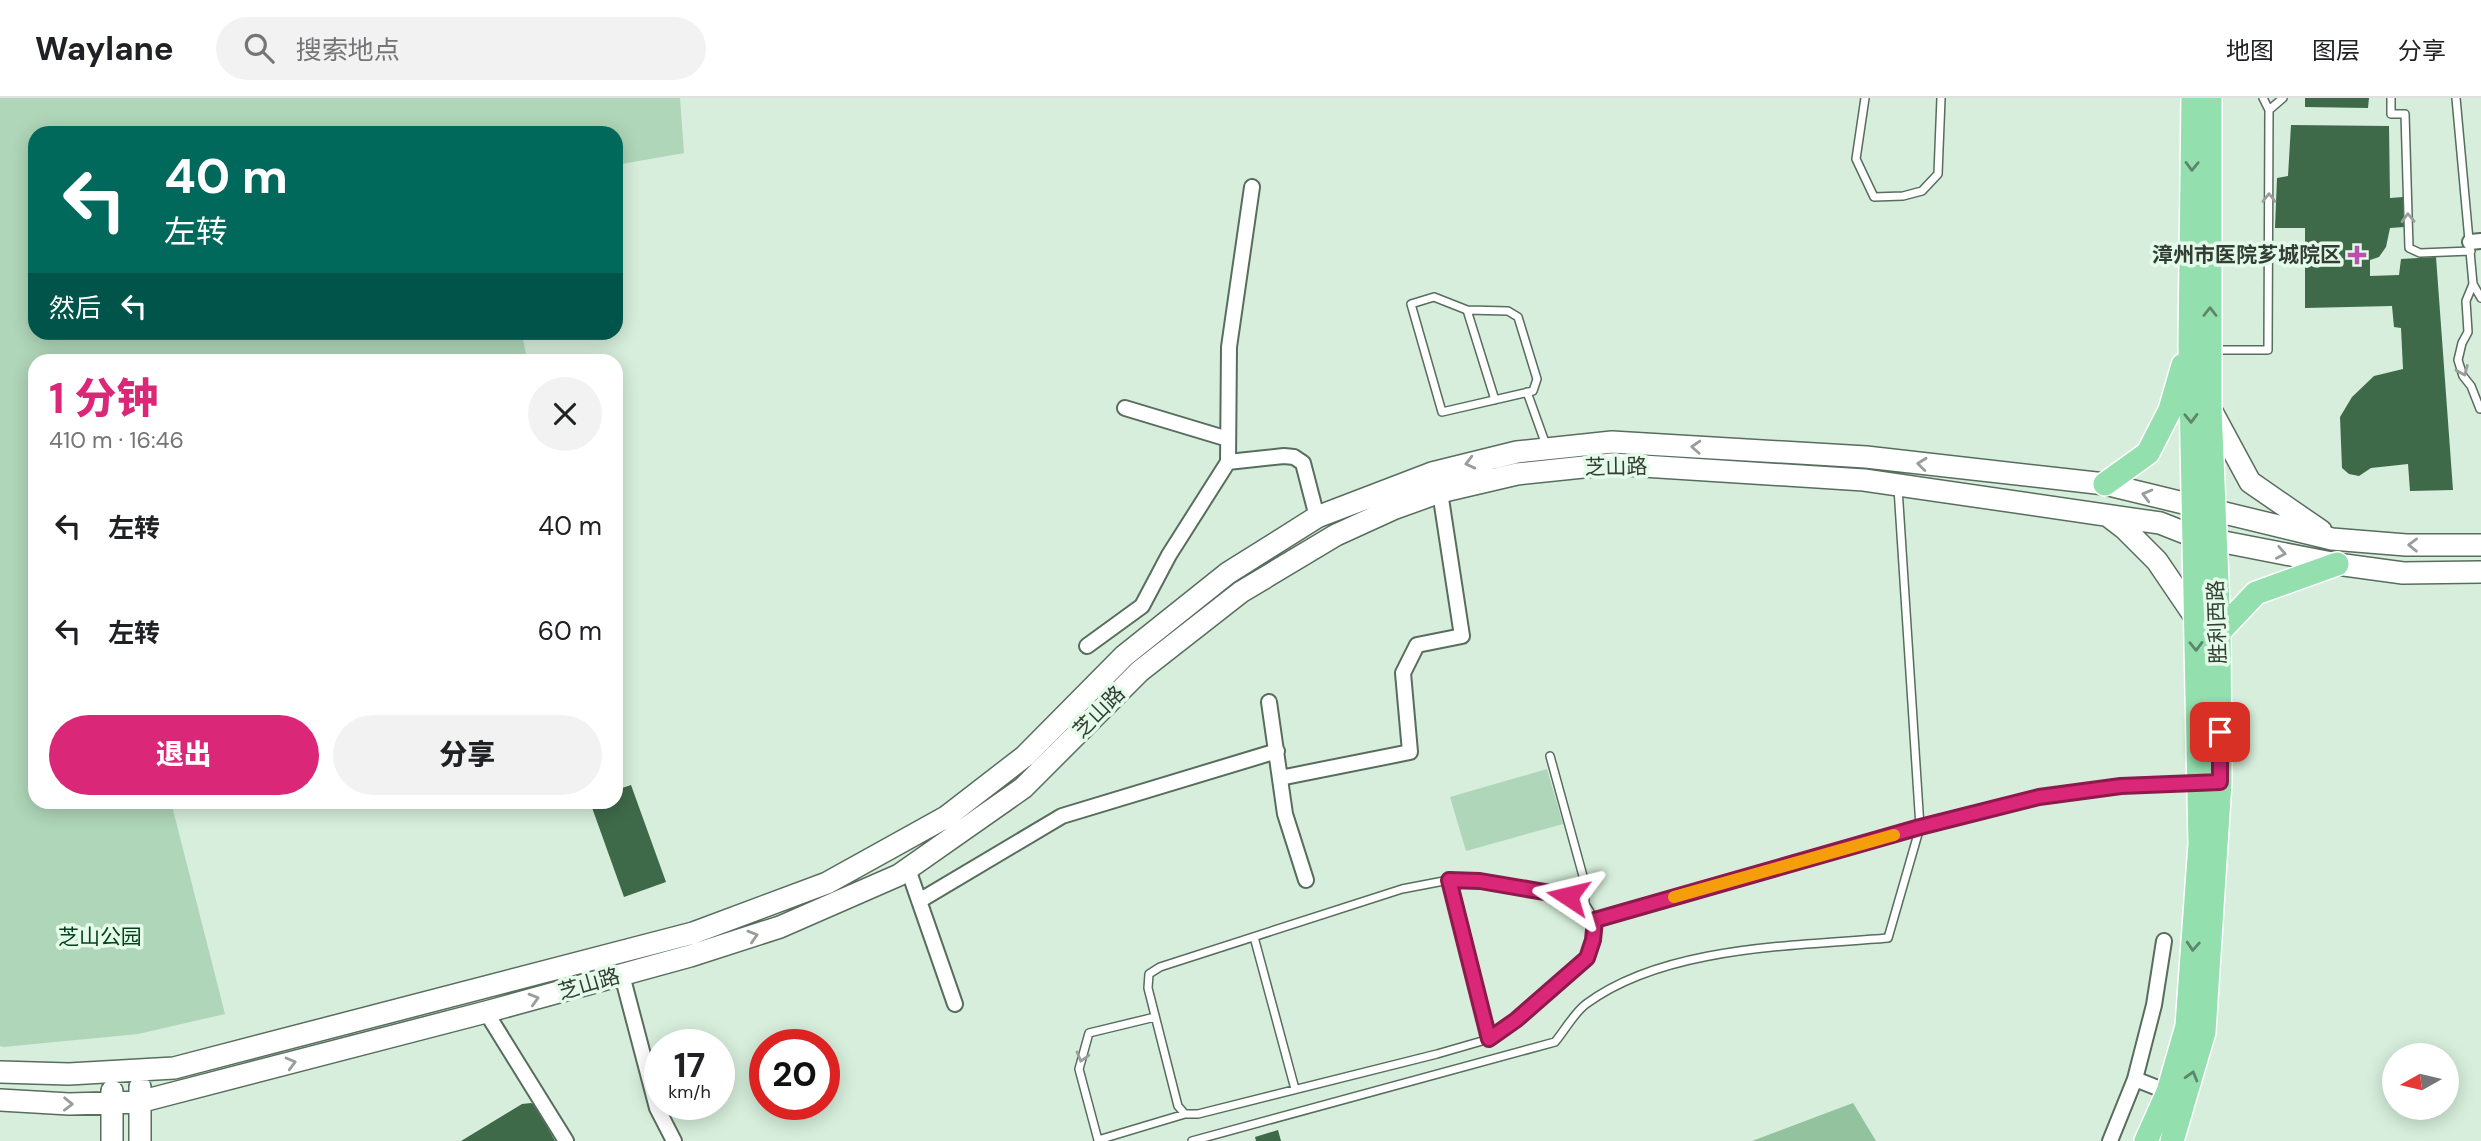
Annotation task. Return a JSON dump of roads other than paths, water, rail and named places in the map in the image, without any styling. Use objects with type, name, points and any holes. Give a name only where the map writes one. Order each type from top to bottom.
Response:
[{"type":"main road","points":[[2193,98],[2203,509]]},
{"type":"main road","name":"胜利西路","points":[[2164,1139],[2204,1032],[2210,783],[2219,632],[2204,538],[2203,509],[2210,408],[2200,346],[2210,98]]},
{"type":"main road","points":[[2105,484],[2148,453],[2200,346]]},
{"type":"main road","points":[[2210,408],[2250,482],[2332,538]]},
{"type":"main road","points":[[0,1072],[69,1074],[174,1068],[693,933],[827,883],[946,817],[1025,756],[1124,656],[1228,573],[1317,517],[1432,473],[1517,452],[1612,443],[1866,457],[2105,484],[2332,538],[2406,545],[2481,545]]},
{"type":"main road","name":"芝山路","points":[[0,1100],[111,1104],[139,1102],[622,975],[780,927],[899,876],[1023,788],[1140,670],[1241,592],[1336,535],[1393,509],[1440,492],[1517,474],[1612,464],[1864,480],[2160,523],[2204,538],[2337,564],[2403,573],[2481,572]]},
{"type":"main road","points":[[2106,515],[2157,561],[2195,617]]},
{"type":"main road","points":[[2164,1139],[2168,1092],[2187,1026],[2200,844],[2210,783],[2195,617],[2204,538]]},
{"type":"main road","points":[[2219,632],[2256,593],[2337,564]]},
{"type":"main road","points":[[140,1141],[141,1071]]},
{"type":"main road","points":[[112,1072],[112,1141]]},
{"type":"street","points":[[1087,646],[1142,606],[1228,461],[1229,347],[1252,187]]},
{"type":"street","points":[[1125,408],[1228,439]]},
{"type":"street","points":[[1228,461],[1294,457],[1303,463],[1317,517]]},
{"type":"street","points":[[1280,778],[1410,752],[1403,673],[1417,645],[1462,636],[1440,492]]},
{"type":"street","points":[[1269,702],[1285,814],[1306,880]]},
{"type":"street","points":[[919,901],[1062,816],[1276,751]]},
{"type":"street","points":[[908,869],[955,1004]]},
{"type":"street","points":[[2110,1141],[2135,1079],[2154,1005],[2164,941]]},
{"type":"street","points":[[622,975],[657,1108],[674,1141]]},
{"type":"street","points":[[486,1012],[566,1141]]},
{"type":"street","points":[[2135,1079],[2168,1092]]},
{"type":"lane","points":[[1865,98],[1856,159],[1874,197],[1903,196],[1922,191],[1938,174],[1941,98]]},
{"type":"lane","points":[[2200,346],[2268,350],[2269,110],[2263,98]]},
{"type":"lane","points":[[2269,110],[2283,98]]},
{"type":"lane","points":[[2391,98],[2392,114],[2405,114],[2409,248],[2420,253],[2474,245]]},
{"type":"lane","points":[[2456,98],[2474,245],[2473,284],[2466,301],[2468,332],[2458,360],[2463,376],[2481,407],[2481,418]]},
{"type":"lane","points":[[2473,284],[2481,298]]},
{"type":"lane","points":[[1434,297],[1467,310],[1508,311],[1518,317],[1538,379],[1533,391],[1442,412],[1411,303],[1434,297]]},
{"type":"lane","points":[[1467,310],[1495,400]]},
{"type":"lane","points":[[1527,392],[1548,449]]},
{"type":"lane","points":[[1192,1141],[1225,1137],[1555,1042],[1584,1006],[1639,974],[1707,956],[1888,938],[1920,827],[1898,485]]},
{"type":"lane","points":[[1155,1017],[1090,1034],[1079,1069],[1098,1140],[1185,1114],[1198,1114],[1489,1039],[1516,1020],[1587,958],[1593,940],[1595,920],[1585,904],[1583,876],[1550,757]]},
{"type":"lane","points":[[1595,920],[1920,827],[2039,797],[2121,786],[2210,783]]},
{"type":"lane","points":[[1185,1114],[1178,1106],[1148,988],[1149,974],[1160,967],[1402,889],[1449,880],[1480,881],[1568,896],[1585,904]]},
{"type":"lane","points":[[1449,880],[1489,1039]]},
{"type":"lane","points":[[1254,937],[1295,1089]]},
{"type":"place","name":"漳州市医院芗城院区","points":[[2357,255]]},
{"type":"park label","name":"芝山公园","points":[[100,937]]}]
